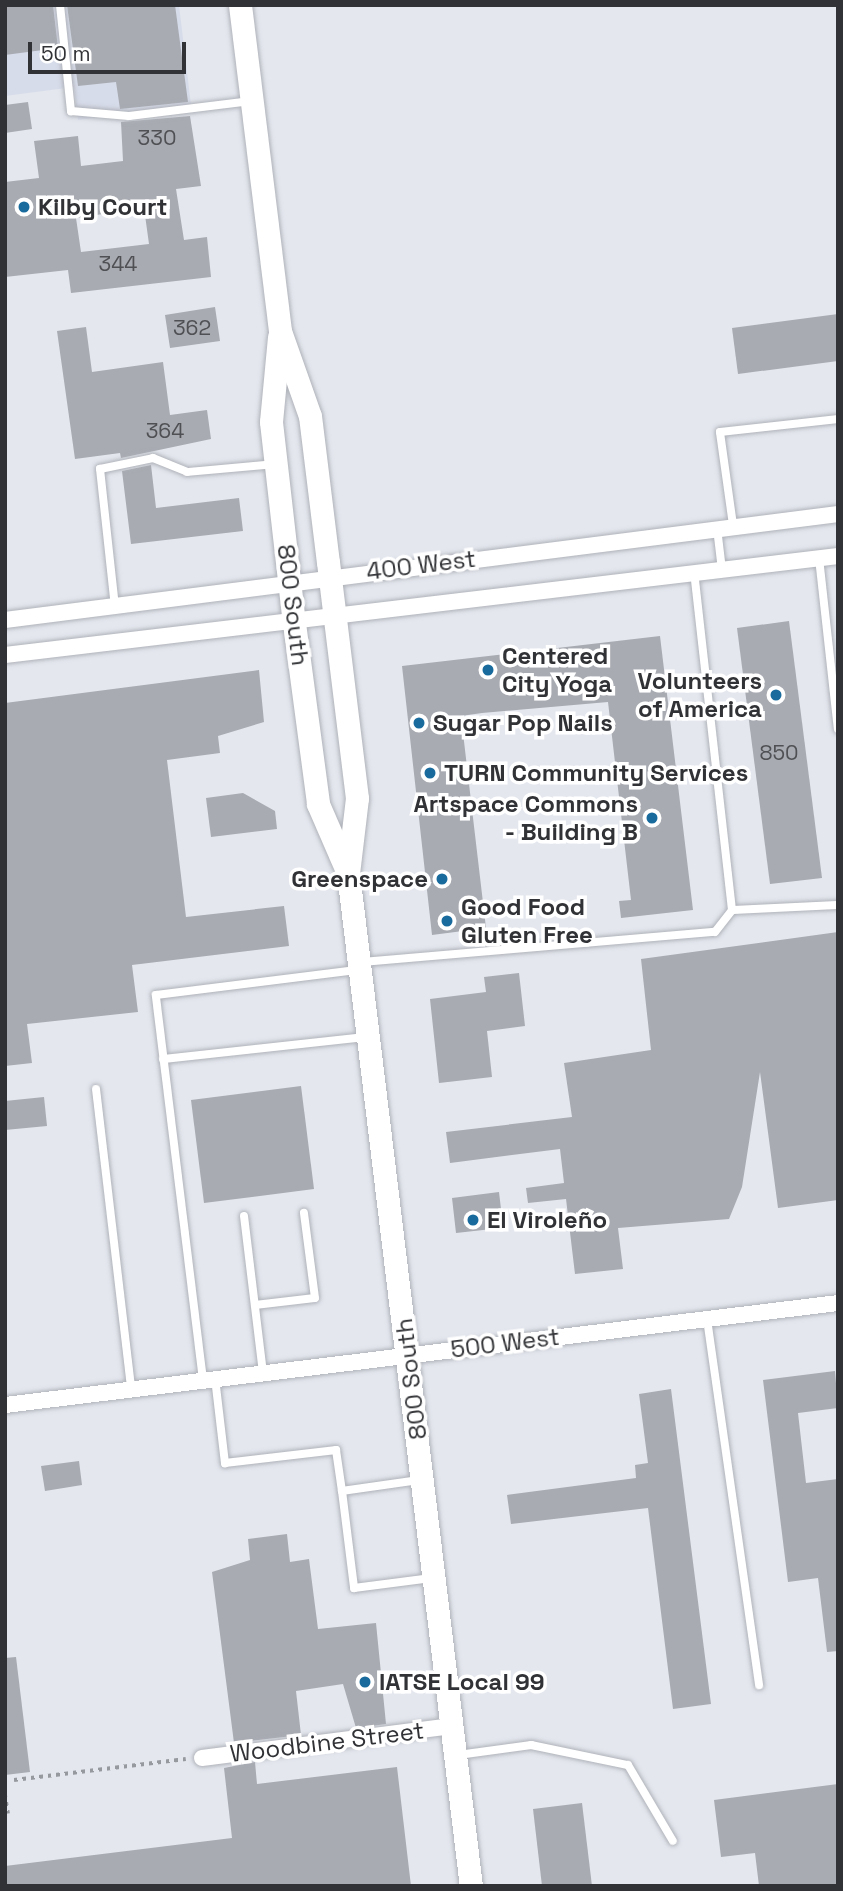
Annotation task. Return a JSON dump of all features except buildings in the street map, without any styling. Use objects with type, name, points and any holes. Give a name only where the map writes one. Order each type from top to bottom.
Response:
[{"type":"street","name":"800 South","points":[[240,5],[280,331],[310,416],[330,577],[357,798],[348,873],[471,1886]]},
{"type":"street","name":"800 South","points":[[280,331],[271,422],[275,464],[318,804],[348,873]]},
{"type":"street","name":"400 West","points":[[5,620],[725,526],[838,514]]},
{"type":"street","name":"400 West","points":[[5,655],[295,623],[838,556]]},
{"type":"street","name":"500 West","points":[[5,1405],[838,1303]]},
{"type":"street","name":"Woodbine Street","points":[[202,1758],[452,1726]]},
{"type":"lane","points":[[60,5],[71,111],[129,116],[251,101]]},
{"type":"lane","points":[[722,570],[725,526],[720,432],[838,419]]},
{"type":"lane","points":[[115,607],[100,469],[153,458],[187,472],[275,464]]},
{"type":"lane","points":[[819,558],[838,729]]},
{"type":"lane","points":[[434,1578],[354,1588],[336,1450],[225,1463],[209,1379],[156,995],[360,966],[715,932],[732,910],[694,573]]},
{"type":"lane","points":[[732,910],[838,905]]},
{"type":"lane","points":[[163,1059],[368,1037]]},
{"type":"lane","points":[[96,1089],[131,1388]]},
{"type":"lane","points":[[255,1305],[314,1298],[304,1213]]},
{"type":"lane","points":[[244,1216],[262,1372]]},
{"type":"lane","points":[[707,1319],[759,1685]]},
{"type":"lane","points":[[342,1491],[423,1479]]},
{"type":"lane","points":[[455,1755],[531,1745],[628,1765],[673,1841]]},
{"type":"path","points":[[14,1780],[202,1758]]},
{"type":"path","points":[[5,1794],[8,1814]]},
{"type":"shaded area","points":[[5,5],[179,5],[191,105],[78,120],[74,87],[5,96]]},
{"type":"place","name":"Kilby Court","points":[[24,207]]},
{"type":"place","name":"Centered City Yoga","points":[[488,670]]},
{"type":"place","name":"Volunteers of America","points":[[776,695]]},
{"type":"place","name":"Sugar Pop Nails","points":[[419,723]]},
{"type":"place","name":"TURN Community Services","points":[[430,773]]},
{"type":"place","name":"Artspace Commons - Building B","points":[[652,818]]},
{"type":"place","name":"Greenspace","points":[[442,879]]},
{"type":"place","name":"Good Food Gluten Free","points":[[447,921]]},
{"type":"place","name":"El Viroleño","points":[[473,1220]]},
{"type":"place","name":"IATSE Local 99","points":[[365,1682]]}]
